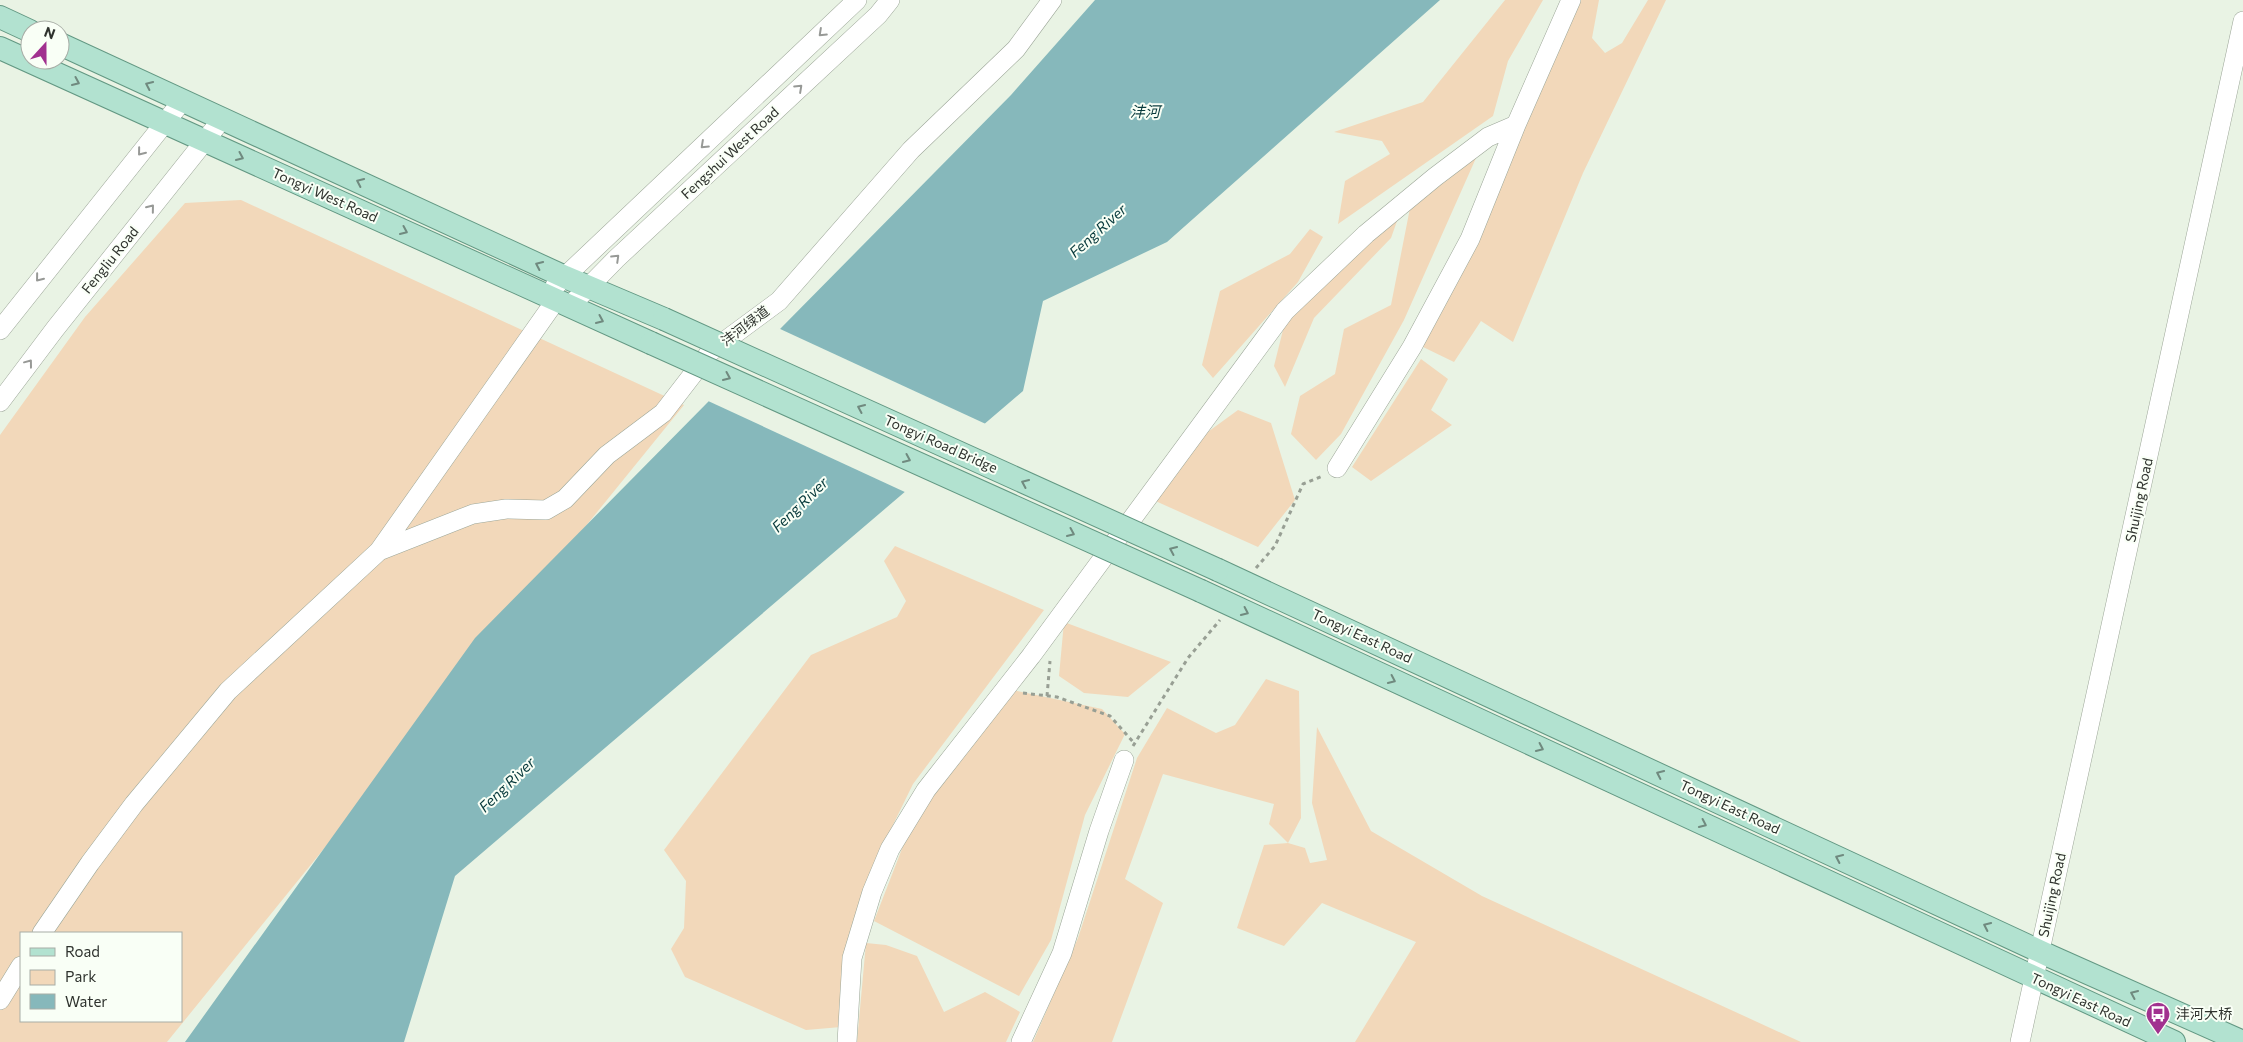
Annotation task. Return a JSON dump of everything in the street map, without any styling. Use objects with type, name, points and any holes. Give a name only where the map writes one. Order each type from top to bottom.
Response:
[{"type":"main road","points":[[0,17],[20,26]]},
{"type":"main road","name":"Tongyi West Road","points":[[0,48],[651,343]]},
{"type":"main road","name":"Tongyi West Road","points":[[70,49],[565,277],[664,319]]},
{"type":"main road","name":"Tongyi Road Bridge","points":[[664,319],[1218,570]]},
{"type":"main road","name":"Tongyi Road Bridge","points":[[651,343],[1200,591]]},
{"type":"main road","name":"Tongyi East Road","points":[[1218,570],[2040,951],[2243,1042]]},
{"type":"main road","name":"Tongyi East Road","points":[[1200,591],[2174,1042]]},
{"type":"street","name":"Fengshui West Road","points":[[557,300],[565,277],[857,0]]},
{"type":"street","name":"Fengshui West Road","points":[[557,300],[588,287],[878,15],[890,0]]},
{"type":"street","name":"沣河绿道","points":[[379,552],[473,514],[506,508],[546,510],[565,499],[607,455],[663,413],[710,352],[779,301],[910,150],[1016,49],[1052,0]]},
{"type":"street","points":[[1337,468],[1412,347],[1470,239],[1516,125],[1571,0]]},
{"type":"street","name":"Shuijing Road","points":[[2020,1042],[2243,21]]},
{"type":"street","points":[[0,330],[183,100]]},
{"type":"street","name":"Fengliu Road","points":[[0,402],[55,329],[223,118]]},
{"type":"street","points":[[847,1042],[852,958],[872,892],[890,849],[926,790],[1005,690],[1285,311],[1366,234],[1435,177],[1488,136],[1516,125]]},
{"type":"street","points":[[43,932],[134,804],[228,691],[379,552],[557,300]]},
{"type":"street","points":[[1021,1042],[1062,953],[1099,831],[1124,760]]},
{"type":"street","points":[[0,1000],[20,968]]},
{"type":"path","points":[[1245,582],[1275,546],[1303,484],[1328,474],[1337,468]]},
{"type":"path","points":[[1124,760],[1188,658],[1232,606]]},
{"type":"path","points":[[1005,690],[1057,697],[1110,716],[1134,744]]},
{"type":"green space","points":[[1505,0],[1543,0],[1508,61],[1493,116],[1338,224],[1345,181],[1390,154],[1382,141],[1334,132],[1423,102]]},
{"type":"green space","points":[[1577,0],[1599,0],[1592,38],[1605,53],[1622,43],[1648,0],[1666,0],[1583,173],[1513,342],[1481,321],[1454,362],[1423,347]]},
{"type":"green space","points":[[1480,149],[1404,320],[1341,434],[1316,460],[1291,434],[1300,396],[1335,374],[1344,329],[1391,305],[1411,203]]},
{"type":"green space","points":[[241,200],[684,405],[167,1042],[0,1042],[0,435],[85,317],[185,203]]},
{"type":"green space","points":[[1402,207],[1391,238],[1314,318],[1285,387],[1274,366],[1285,322]]},
{"type":"green space","points":[[1310,229],[1323,237],[1298,282],[1213,378],[1202,365],[1220,291],[1290,254]]},
{"type":"green space","points":[[1421,359],[1448,379],[1431,410],[1452,425],[1371,481],[1352,467]]},
{"type":"green space","points":[[1238,410],[1271,423],[1295,500],[1258,547],[1151,499],[1183,450]]},
{"type":"green space","points":[[895,546],[1044,610],[913,784],[889,833],[841,1027],[806,1030],[685,977],[671,949],[684,928],[686,881],[664,850],[811,655],[897,617],[906,601],[884,561]]},
{"type":"green space","points":[[1064,622],[1171,662],[1128,697],[1084,693],[1059,676]]},
{"type":"green space","points":[[1266,679],[1299,691],[1301,818],[1288,843],[1269,824],[1274,804],[1163,774],[1125,879],[1163,903],[1112,1042],[1033,1042],[1078,938],[1137,758],[1167,708],[1216,733],[1235,725]]},
{"type":"green space","points":[[1008,689],[1102,709],[1125,734],[1085,815],[1051,940],[1019,996],[874,921],[912,823]]},
{"type":"green space","points":[[1317,727],[1371,831],[1482,896],[1801,1042],[1355,1042],[1416,942],[1322,903],[1284,946],[1237,928],[1264,845],[1288,843],[1305,848],[1310,863],[1327,860],[1312,803]]},
{"type":"green space","points":[[866,943],[886,945],[917,956],[944,1012],[985,992],[1020,1012],[1006,1042],[857,1042]]},
{"type":"water","name":"沣河","points":[[1095,0],[1440,0],[1167,242],[1043,301],[1023,391],[455,876],[404,1042],[185,1042],[475,638],[1011,95]]},
{"type":"pier","points":[[778,328],[988,425],[907,493],[706,400]]},
{"type":"place","name":"沣河大桥","points":[[2158,1035]]},
{"type":"water label","name":"Feng River","points":[[1098,231]]},
{"type":"water label","name":"Feng River","points":[[800,505]]},
{"type":"water label","name":"Feng River","points":[[507,785]]}]
